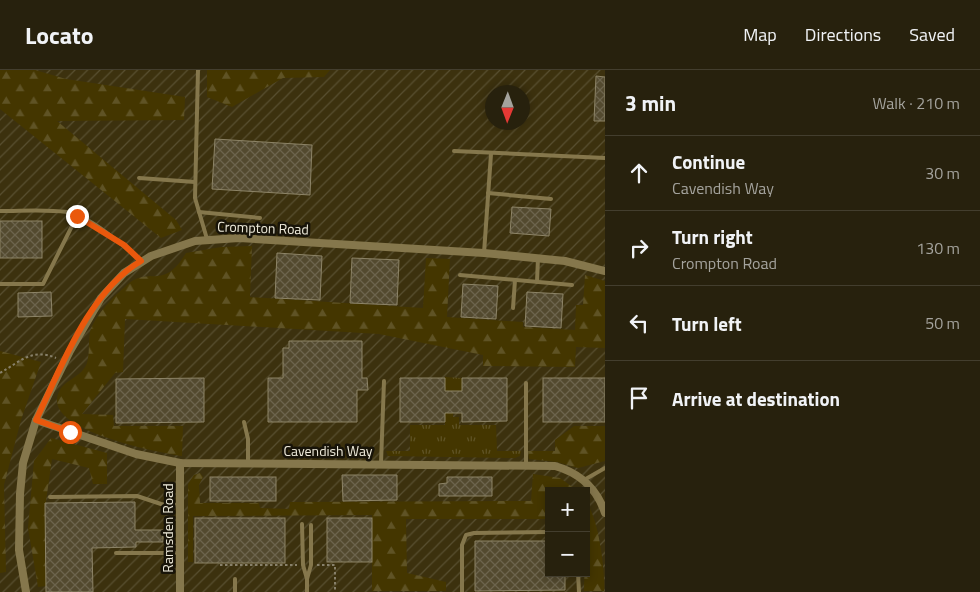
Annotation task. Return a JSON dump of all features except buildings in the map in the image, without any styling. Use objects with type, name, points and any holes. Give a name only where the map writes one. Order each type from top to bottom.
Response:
[{"type":"street","name":"Crompton Road","points":[[26,592],[19,550],[20,494],[23,463],[36,420],[64,362],[101,298],[124,273],[141,261],[172,247],[208,240],[239,238],[484,253],[565,261],[605,271]]},
{"type":"street","name":"Cavendish Way","points":[[36,420],[136,454],[180,463],[526,464],[563,468],[584,480],[598,496],[605,514]]},
{"type":"street","name":"Ramsden Road","points":[[180,463],[180,592]]},
{"type":"lane","points":[[198,70],[195,198],[208,240]]},
{"type":"lane","points":[[454,151],[605,158]]},
{"type":"lane","points":[[484,253],[491,154]]},
{"type":"lane","points":[[139,178],[195,182]]},
{"type":"lane","points":[[488,193],[551,199]]},
{"type":"lane","points":[[0,211],[68,212],[124,245],[141,261]]},
{"type":"lane","points":[[199,212],[260,218]]},
{"type":"lane","points":[[0,284],[44,284],[77,216]]},
{"type":"lane","points":[[537,282],[538,258]]},
{"type":"lane","points":[[460,275],[572,285]]},
{"type":"lane","points":[[513,308],[515,280]]},
{"type":"lane","points":[[381,464],[384,381]]},
{"type":"lane","points":[[526,383],[526,464]]},
{"type":"lane","points":[[244,422],[248,439],[248,464]]},
{"type":"lane","points":[[584,480],[605,468]]},
{"type":"lane","points":[[50,497],[137,496],[162,504],[180,505]]},
{"type":"lane","points":[[302,524],[303,565],[307,579],[307,592]]},
{"type":"lane","points":[[307,579],[312,565],[311,525]]},
{"type":"lane","points":[[462,592],[462,544],[466,535],[474,532],[545,532]]},
{"type":"lane","points":[[116,553],[180,553]]},
{"type":"lane","points":[[578,577],[578,592]]},
{"type":"lane","points":[[235,579],[235,592]]},
{"type":"path","points":[[0,373],[34,353],[47,354],[64,362]]},
{"type":"path","points":[[220,565],[303,565]]},
{"type":"path","points":[[312,565],[335,565],[335,592]]},
{"type":"shaded area","points":[[0,70],[605,70],[605,592],[0,592]]},
{"type":"green space","points":[[0,70],[35,70],[66,79],[185,97],[184,120],[57,121],[176,220],[182,230],[161,238],[0,109]]},
{"type":"green space","points":[[207,70],[330,70],[324,77],[283,78],[232,107],[207,97]]},
{"type":"green space","points":[[252,246],[250,297],[423,308],[426,258],[450,259],[447,317],[523,322],[523,327],[575,330],[576,305],[583,305],[585,275],[605,281],[605,348],[576,347],[575,367],[483,366],[483,355],[379,334],[125,319],[123,372],[115,373],[82,414],[113,415],[114,426],[183,426],[182,456],[131,445],[109,438],[72,421],[60,411],[57,399],[59,392],[66,383],[84,369],[87,363],[89,336],[92,326],[106,306],[127,285],[135,279],[163,275],[170,272],[178,265],[186,253],[221,247]]},
{"type":"green space","points":[[0,351],[41,362],[21,420],[4,485],[6,572],[0,573]]},
{"type":"green space","points":[[445,377],[462,378],[462,391],[453,392],[453,417],[459,417],[459,425],[496,425],[497,451],[521,451],[520,456],[515,458],[388,456],[386,451],[410,451],[410,425],[445,425]]},
{"type":"green space","points":[[574,426],[605,426],[605,461],[578,468],[557,462],[529,459],[528,451],[555,451],[555,440]]},
{"type":"green space","points":[[51,438],[107,453],[107,484],[93,484],[89,468],[52,459],[46,501],[46,586],[38,587],[28,528],[34,461]]},
{"type":"green space","points":[[200,473],[203,477],[199,485],[200,503],[259,503],[260,508],[289,509],[290,502],[531,501],[533,474],[560,478],[572,487],[545,487],[545,519],[406,519],[407,573],[446,582],[446,591],[372,591],[372,515],[193,516],[193,562],[188,562],[188,484],[194,475]]},
{"type":"green space","points":[[590,507],[598,532],[604,591],[584,591],[584,577],[590,577]]},
{"type":"route","points":[[70,432],[36,420],[86,321],[101,298],[124,273],[141,261],[124,245],[93,224],[77,216]]}]
